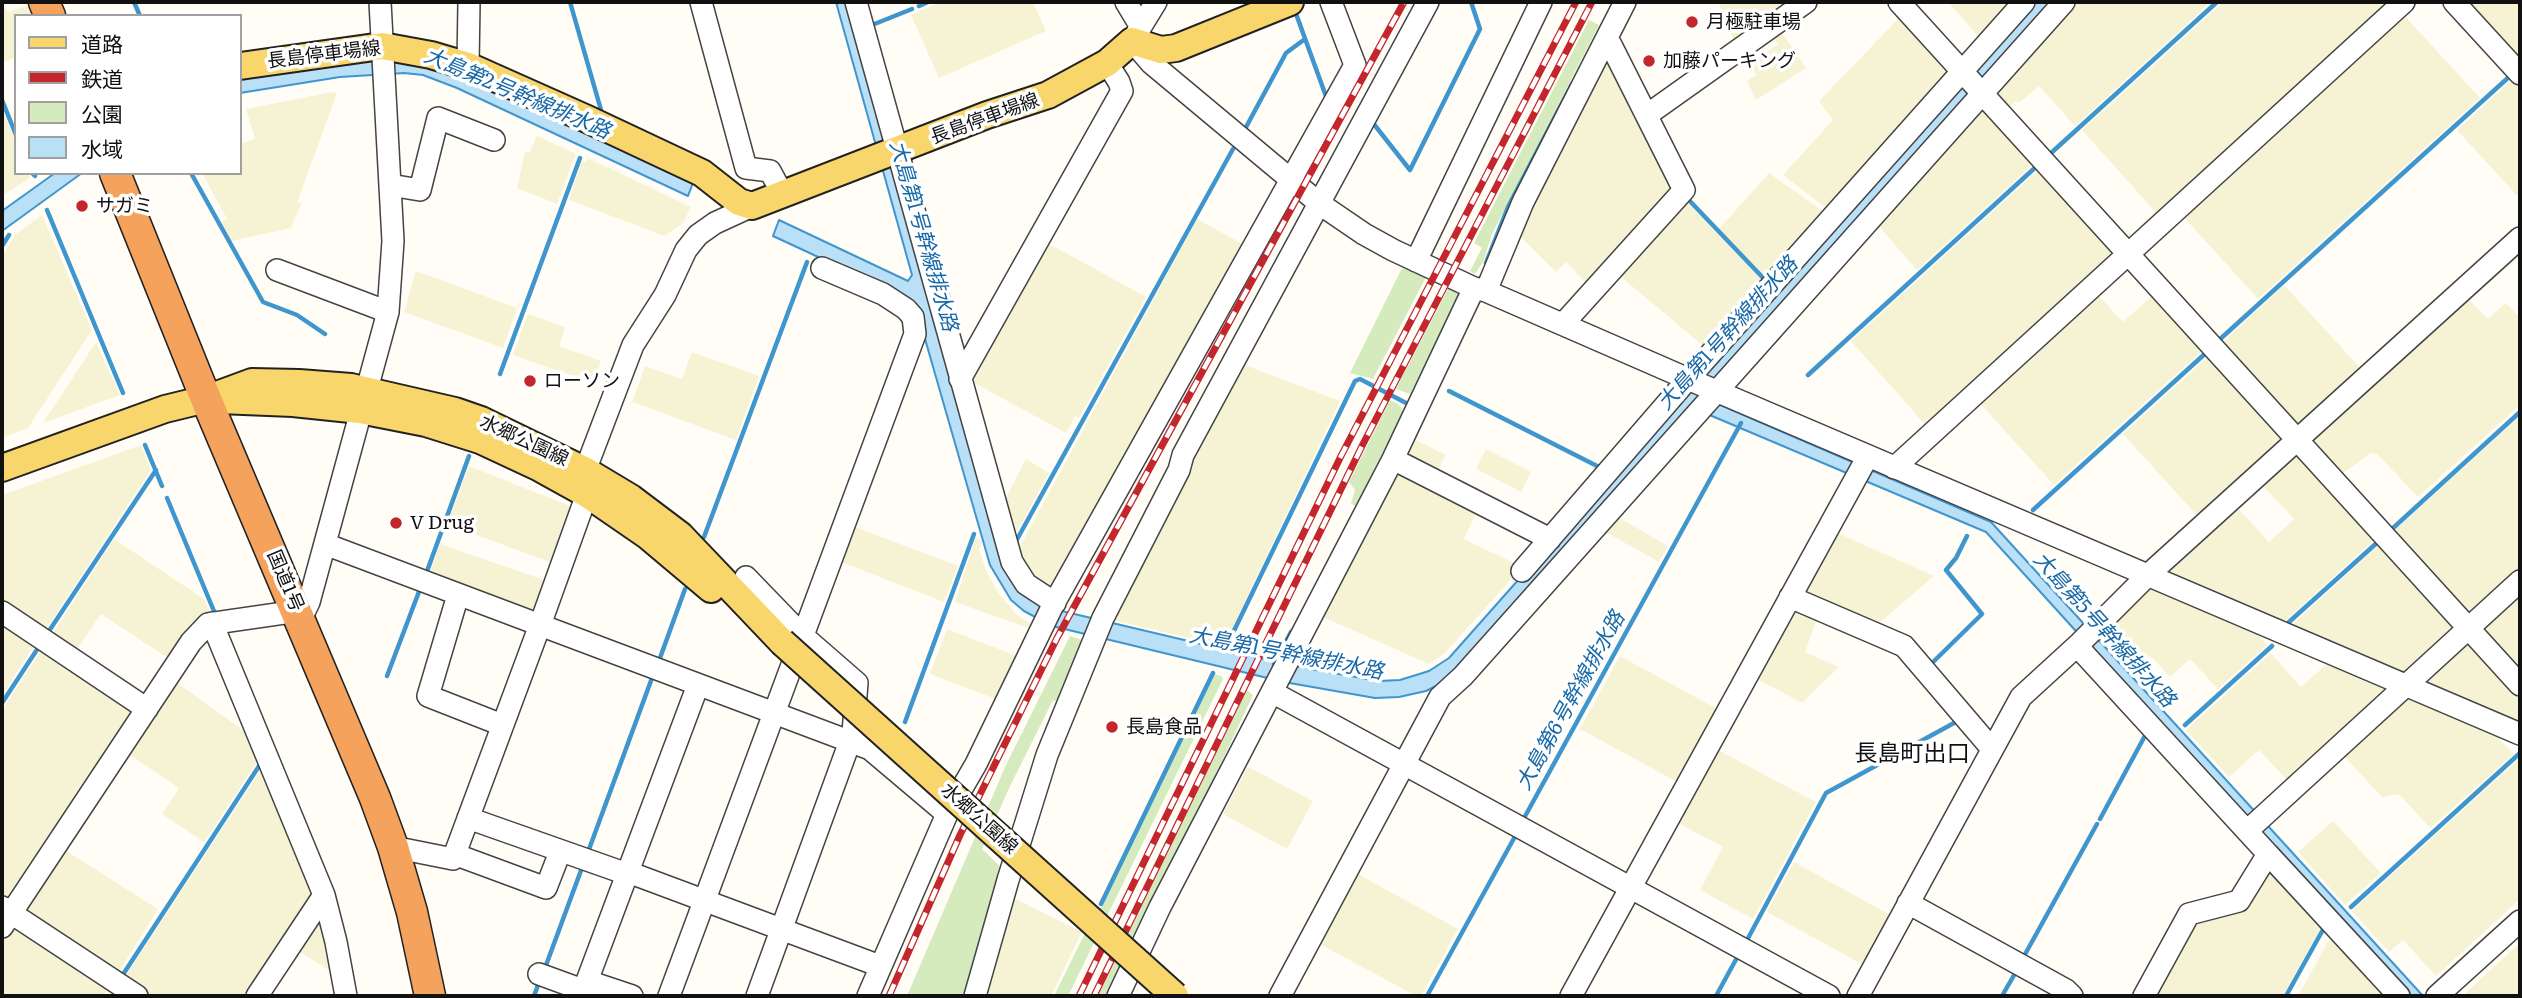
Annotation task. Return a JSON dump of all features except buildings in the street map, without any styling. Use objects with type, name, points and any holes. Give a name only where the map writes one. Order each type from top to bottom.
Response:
[{"type":"highway","name":"国道1号","points":[[116,175],[206,399],[371,787],[393,847],[412,912],[430,996]]},
{"type":"main road","points":[[1137,34],[1161,50],[1176,48],[1290,2]]},
{"type":"main road","name":"長島停車場線","points":[[242,66],[398,47],[468,66],[702,173],[738,202],[752,206],[987,115],[1048,95],[1107,63],[1137,34]]},
{"type":"main road","name":"水郷公園線","points":[[4,470],[165,409],[206,399],[252,382],[351,387],[364,401],[455,411],[481,420],[584,485],[631,498],[680,535],[1175,996]]},
{"type":"street","points":[[137,996],[5,916],[191,642],[208,624],[299,615],[309,602],[388,312],[392,270],[390,186],[380,2]]},
{"type":"street","points":[[468,66],[470,2]]},
{"type":"street","points":[[701,2],[746,168],[770,171],[783,195]]},
{"type":"street","points":[[856,2],[897,152],[930,330],[960,379],[1012,562],[1026,584],[1054,605]]},
{"type":"street","points":[[1126,2],[1151,63],[1291,181],[1364,234],[1416,261],[1689,380],[1708,398],[1862,467],[1894,468],[2520,734]]},
{"type":"street","points":[[1137,34],[1156,2]]},
{"type":"street","points":[[868,996],[947,814],[976,764],[1041,628],[1355,65],[1331,2]]},
{"type":"street","points":[[975,996],[1047,755],[1103,618],[1178,470],[1183,455],[1428,2]]},
{"type":"street","points":[[1416,261],[1541,2]]},
{"type":"street","points":[[1118,996],[1160,907],[1393,459],[1625,2]]},
{"type":"street","points":[[1647,115],[1806,2]]},
{"type":"street","points":[[1899,2],[2520,685]]},
{"type":"street","points":[[1280,996],[1440,697],[1463,676],[1708,398],[1972,83],[2024,2]]},
{"type":"street","points":[[1522,571],[1689,380],[1972,83],[2064,2]]},
{"type":"street","points":[[1894,468],[2404,2]]},
{"type":"street","points":[[2454,2],[2520,74]]},
{"type":"street","points":[[1563,324],[1684,190],[1611,45],[1605,40]]},
{"type":"street","points":[[960,379],[1122,91],[1107,63]]},
{"type":"street","points":[[390,186],[420,190],[439,117],[494,140]]},
{"type":"street","points":[[393,847],[453,859],[540,625],[584,485],[633,345],[642,327],[665,295],[686,250],[698,235],[715,223],[752,206]]},
{"type":"street","points":[[1858,996],[2021,697],[2148,575],[2520,237]]},
{"type":"street","points":[[822,268],[883,294],[930,330]]},
{"type":"street","points":[[277,270],[388,312]]},
{"type":"street","points":[[669,996],[774,713],[792,639],[930,330]]},
{"type":"street","points":[[1393,459],[1550,539]]},
{"type":"street","points":[[1571,996],[1862,467]]},
{"type":"street","points":[[324,544],[870,749],[947,814]]},
{"type":"street","points":[[746,577],[792,639],[857,683],[853,733],[757,996]]},
{"type":"street","points":[[2253,825],[2520,581]]},
{"type":"street","points":[[458,595],[428,696],[502,724]]},
{"type":"street","points":[[1790,597],[1904,646],[1992,749]]},
{"type":"street","points":[[2,612],[147,709]]},
{"type":"street","points":[[217,622],[324,895],[346,996]]},
{"type":"street","points":[[2083,640],[2253,825],[2268,854],[2399,996]]},
{"type":"street","points":[[539,974],[583,990],[698,685]]},
{"type":"street","points":[[1274,687],[1403,764],[1829,996]]},
{"type":"street","points":[[468,818],[880,966]]},
{"type":"street","points":[[454,854],[546,888],[560,852]]},
{"type":"street","points":[[2144,996],[2189,914],[2239,901],[2268,854]]},
{"type":"street","points":[[257,996],[324,895]]},
{"type":"street","points":[[1909,903],[2066,990],[2072,996]]},
{"type":"street","points":[[2437,996],[2520,921]]},
{"type":"street","points":[[587,981],[632,996]]},
{"type":"shaded area","points":[[2,2],[8,12],[29,5],[32,14],[14,14],[14,58],[2,63]]},
{"type":"shaded area","points":[[941,2],[1033,2],[1046,31],[939,78],[911,15]]},
{"type":"shaded area","points":[[1718,2],[1792,2],[1735,43]]},
{"type":"shaded area","points":[[1948,2],[2013,2],[1981,40]]},
{"type":"shaded area","points":[[2072,2],[2211,2],[2075,126],[2039,86],[2019,103],[2016,101],[2008,108],[1993,91]]},
{"type":"shaded area","points":[[2223,2],[2397,2],[2160,217],[2082,130]]},
{"type":"shaded area","points":[[2462,2],[2520,2],[2520,61]]},
{"type":"shaded area","points":[[2401,12],[2480,98],[2258,299],[2180,213]]},
{"type":"shaded area","points":[[1902,15],[1952,74],[1831,212],[1783,175],[1833,120],[1819,101]]},
{"type":"shaded area","points":[[1778,27],[1806,68],[1756,100],[1747,81],[1756,75],[1750,64],[1778,44],[1770,32]]},
{"type":"shaded area","points":[[1605,54],[1677,191],[1591,288],[1566,262],[1556,272],[1519,235]]},
{"type":"shaded area","points":[[2514,78],[2520,84],[2520,199],[2457,130]]},
{"type":"shaded area","points":[[337,93],[297,203],[302,202],[291,228],[231,241],[221,222],[227,219],[203,175],[242,175],[242,143],[255,139],[246,109]]},
{"type":"shaded area","points":[[1980,105],[2038,160],[1917,270],[1876,223]]},
{"type":"shaded area","points":[[2,109],[14,138],[14,175],[29,175],[30,178],[2,196]]},
{"type":"shaded area","points":[[537,136],[576,154],[557,204],[517,188],[525,152],[529,153]]},
{"type":"shaded area","points":[[588,158],[691,207],[683,223],[664,236],[569,200],[582,161],[586,162]]},
{"type":"shaded area","points":[[2044,165],[2118,250],[1928,428],[1851,341]]},
{"type":"shaded area","points":[[1769,173],[1827,214],[1768,281],[1719,229]]},
{"type":"shaded area","points":[[1683,198],[1766,284],[1707,349],[1621,277],[1622,266]]},
{"type":"shaded area","points":[[42,215],[92,330],[28,428],[2,438],[2,256],[16,234]]},
{"type":"shaded area","points":[[1197,219],[1248,247],[1054,596],[1041,588],[1016,554]]},
{"type":"shaded area","points":[[1044,241],[1146,297],[1079,418],[1075,416],[1066,433],[967,379]]},
{"type":"shaded area","points":[[416,271],[517,308],[503,348],[404,312]]},
{"type":"shaded area","points":[[2284,285],[2364,372],[2299,432],[2221,344]]},
{"type":"shaded area","points":[[2095,292],[2123,322],[2155,293],[2205,348],[2054,485],[1976,399]]},
{"type":"shaded area","points":[[2467,297],[2488,319],[2506,303],[2520,318],[2520,405],[2418,497],[2377,454],[2371,453],[2339,476],[2308,443]]},
{"type":"shaded area","points":[[528,314],[565,327],[559,346],[601,361],[593,383],[513,355]]},
{"type":"shaded area","points":[[96,342],[120,395],[43,423]]},
{"type":"shaded area","points":[[692,352],[759,376],[736,440],[632,402],[645,366],[682,379]]},
{"type":"shaded area","points":[[2211,354],[2288,437],[2202,521],[2123,434]]},
{"type":"shaded area","points":[[1237,362],[1340,401],[1224,646],[1108,619]]},
{"type":"shaded area","points":[[2520,416],[2520,575],[2469,617],[2392,533]]},
{"type":"shaded area","points":[[1408,436],[1446,455],[1435,476],[1401,450]]},
{"type":"shaded area","points":[[141,445],[151,470],[43,634],[2,607],[2,495]]},
{"type":"shaded area","points":[[1486,449],[1531,472],[1521,492],[1476,469]]},
{"type":"shaded area","points":[[2297,451],[2377,537],[2283,623],[2168,574],[2167,569],[2237,507],[2269,542],[2294,519],[2261,484]]},
{"type":"shaded area","points":[[1026,459],[1049,473],[1012,540],[1001,508]]},
{"type":"shaded area","points":[[469,466],[577,509],[555,564],[447,524]]},
{"type":"shaded area","points":[[1395,470],[1479,506],[1464,539],[1522,567],[1445,653],[1429,664],[1318,615]]},
{"type":"shaded area","points":[[1613,514],[1668,546],[1659,562],[1600,529]]},
{"type":"shaded area","points":[[850,525],[958,566],[944,602],[836,560]]},
{"type":"shaded area","points":[[1833,531],[1934,576],[1875,627],[1797,594]]},
{"type":"shaded area","points":[[976,537],[982,542],[979,550],[987,573],[999,594],[1017,615],[1036,628],[1034,630],[955,602]]},
{"type":"shaded area","points":[[114,539],[204,599],[210,614],[177,654],[165,656],[101,614],[73,655],[49,639]]},
{"type":"shaded area","points":[[2382,542],[2459,628],[2407,677],[2291,626]]},
{"type":"shaded area","points":[[440,544],[550,582],[532,616],[428,578]]},
{"type":"shaded area","points":[[2151,585],[2253,629],[2267,645],[2218,689],[2190,659],[2170,677],[2150,655],[2140,664],[2107,630]]},
{"type":"shaded area","points":[[2520,589],[2520,674],[2481,632]]},
{"type":"shaded area","points":[[1789,608],[1818,615],[1805,652],[1839,667],[1802,703],[1751,676]]},
{"type":"shaded area","points":[[2,617],[38,640],[2,695]]},
{"type":"shaded area","points":[[947,629],[1022,658],[1001,701],[930,674]]},
{"type":"shaded area","points":[[2467,639],[2520,695],[2520,724],[2420,681]]},
{"type":"shaded area","points":[[45,645],[142,708],[11,907],[2,901],[2,710]]},
{"type":"shaded area","points":[[2271,653],[2301,687],[2329,662],[2391,690],[2290,783],[2259,750],[2229,777],[2186,730]]},
{"type":"shaded area","points":[[1620,656],[1721,711],[1681,784],[1580,729]]},
{"type":"shaded area","points":[[172,679],[255,739],[261,756],[204,842],[162,814],[179,788],[124,751]]},
{"type":"shaded area","points":[[2405,694],[2490,730],[2514,754],[2430,828],[2399,794],[2382,797],[2340,752]]},
{"type":"shaded area","points":[[1716,749],[1816,802],[1753,919],[1700,890],[1723,847],[1676,822]]},
{"type":"shaded area","points":[[2520,758],[2520,899],[2436,976],[2403,940],[2389,952],[2352,911]]},
{"type":"shaded area","points":[[1248,767],[1313,801],[1287,849],[1223,814]]},
{"type":"shaded area","points":[[262,768],[316,891],[252,996],[147,996],[123,980]]},
{"type":"shaded area","points":[[2333,821],[2381,873],[2345,905],[2298,852]]},
{"type":"shaded area","points":[[60,847],[158,909],[117,975],[18,913]]},
{"type":"shaded area","points":[[1794,862],[1894,917],[1867,967],[1767,912]]},
{"type":"shaded area","points":[[2270,863],[2324,922],[2283,996],[2151,996],[2194,919],[2242,906]]},
{"type":"shaded area","points":[[1354,872],[1458,929],[1421,996],[1416,996],[1316,942]]},
{"type":"shaded area","points":[[1007,895],[1082,932],[1051,996],[982,996]]},
{"type":"shaded area","points":[[319,912],[335,974],[295,949]]},
{"type":"shaded area","points":[[14,920],[111,984],[103,996],[2,996],[2,938]]},
{"type":"shaded area","points":[[2337,937],[2393,996],[2298,996],[2330,938]]},
{"type":"shaded area","points":[[2520,943],[2520,996],[2462,996]]},
{"type":"green space","points":[[1589,20],[1599,25],[1492,234],[1483,262],[1475,274],[1470,271],[1482,248],[1474,243]]},
{"type":"green space","points":[[1402,268],[1426,277],[1373,379],[1350,373]]},
{"type":"green space","points":[[1449,287],[1459,294],[1410,394],[1396,389]]},
{"type":"green space","points":[[1390,400],[1398,404],[1403,411],[1356,506],[1351,504],[1355,490],[1349,482]]},
{"type":"green space","points":[[1070,636],[1089,642],[1064,705],[1053,700],[982,849],[1005,871],[973,996],[907,996],[1006,765]]},
{"type":"green space","points":[[1214,674],[1223,679],[1068,996],[1054,996],[1082,939],[1101,908]]},
{"type":"green space","points":[[1247,690],[1253,695],[1112,996],[1098,996]]},
{"type":"water","points":[[836,2],[848,2],[1009,568],[1049,608],[1294,666],[1379,681],[1400,680],[1429,671],[1449,658],[2035,2],[2053,2],[1702,397],[1991,522],[2423,996],[2407,996],[1986,532],[1693,408],[1448,680],[1426,691],[1399,697],[1375,698],[1284,682],[1052,626],[1024,611],[1011,600],[990,565],[921,325],[900,295],[773,236],[779,220],[908,281],[912,275]]},
{"type":"water","points":[[422,59],[694,180],[688,196],[457,88],[423,75],[404,73],[340,77],[242,93],[242,77],[342,60]]},
{"type":"water","points":[[52,175],[79,175],[2,231],[2,211]]},
{"type":"waterway","points":[[134,2],[139,14]]},
{"type":"waterway","name":"大島第2号幹線排水路","points":[[570,2],[601,110]]},
{"type":"waterway","points":[[919,6],[928,2]]},
{"type":"waterway","points":[[1373,123],[1410,170],[1480,29],[1471,2]]},
{"type":"waterway","points":[[2050,154],[2217,2]]},
{"type":"waterway","points":[[872,25],[912,9]]},
{"type":"waterway","points":[[1295,11],[1327,99]]},
{"type":"waterway","points":[[1245,129],[1286,53],[1305,39]]},
{"type":"waterway","points":[[2218,341],[2510,76]]},
{"type":"waterway","points":[[1486,263],[1508,207],[1572,84]]},
{"type":"waterway","points":[[2,100],[14,130]]},
{"type":"waterway","points":[[1015,543],[1233,149]]},
{"type":"waterway","points":[[500,374],[580,158]]},
{"type":"waterway","points":[[1808,375],[2038,165]]},
{"type":"waterway","points":[[192,175],[263,302],[297,315],[325,334]]},
{"type":"waterway","name":"大島第1号幹線排水路","points":[[1686,197],[1766,281]]},
{"type":"waterway","points":[[47,210],[123,393]]},
{"type":"waterway","points":[[2,246],[9,235]]},
{"type":"waterway","points":[[704,537],[807,262]]},
{"type":"waterway","points":[[2033,510],[2208,351]]},
{"type":"waterway","name":"大島第1号幹線排水路","points":[[1229,641],[1355,381],[1360,379],[1408,404]]},
{"type":"waterway","points":[[1449,391],[1601,468]]},
{"type":"waterway","points":[[2392,529],[2520,412]]},
{"type":"waterway","name":"大島第6号幹線排水路","points":[[1523,820],[1741,423]]},
{"type":"waterway","points":[[145,445],[162,486]]},
{"type":"waterway","points":[[426,574],[469,456]]},
{"type":"waterway","points":[[47,634],[156,470]]},
{"type":"waterway","points":[[167,498],[216,616]]},
{"type":"waterway","points":[[905,722],[974,534]]},
{"type":"waterway","points":[[1930,665],[1982,614],[1946,570],[1956,558],[1967,536]]},
{"type":"waterway","points":[[2289,622],[2380,540]]},
{"type":"waterway","points":[[387,676],[420,589]]},
{"type":"waterway","points":[[660,658],[685,589]]},
{"type":"waterway","name":"大島第1号幹線排水路","points":[[1274,664],[1291,632]]},
{"type":"waterway","points":[[2,703],[40,645]]},
{"type":"waterway","points":[[2185,725],[2272,646]]},
{"type":"waterway","points":[[1101,904],[1213,673]]},
{"type":"waterway","points":[[588,852],[652,678]]},
{"type":"waterway","points":[[1746,942],[1826,793],[1954,723],[1957,718]]},
{"type":"waterway","points":[[2100,819],[2147,732]]},
{"type":"waterway","points":[[2351,907],[2520,753]]},
{"type":"waterway","points":[[122,976],[261,763]]},
{"type":"waterway","points":[[2023,958],[2097,824]]},
{"type":"waterway","name":"大島第6号幹線排水路","points":[[1427,996],[1518,831]]},
{"type":"waterway","points":[[545,968],[583,865]]},
{"type":"waterway","points":[[2286,996],[2325,926]]},
{"type":"waterway","points":[[1716,996],[1739,954]]},
{"type":"waterway","points":[[2002,996],[2017,970]]},
{"type":"waterway","points":[[534,996],[538,985]]},
{"type":"railway","points":[[889,996],[960,835],[1057,638],[1404,2]]},
{"type":"railway","points":[[1079,996],[1341,456],[1576,2]]},
{"type":"railway","points":[[1094,996],[1362,446],[1592,2]]},
{"type":"place","name":"月極駐車場","points":[[1692,22]]},
{"type":"place","name":"加藤パーキング","points":[[1649,61]]},
{"type":"place","name":"サガミ","points":[[82,206]]},
{"type":"place","name":"ローソン","points":[[530,381]]},
{"type":"place","name":"V Drug","points":[[396,523]]},
{"type":"place","name":"長島食品","points":[[1112,727]]},
{"type":"district","name":"長島町出口","points":[[1912,754]]},
{"type":"water label","name":"大島第5号幹線排水路","points":[[2104,630]]}]
